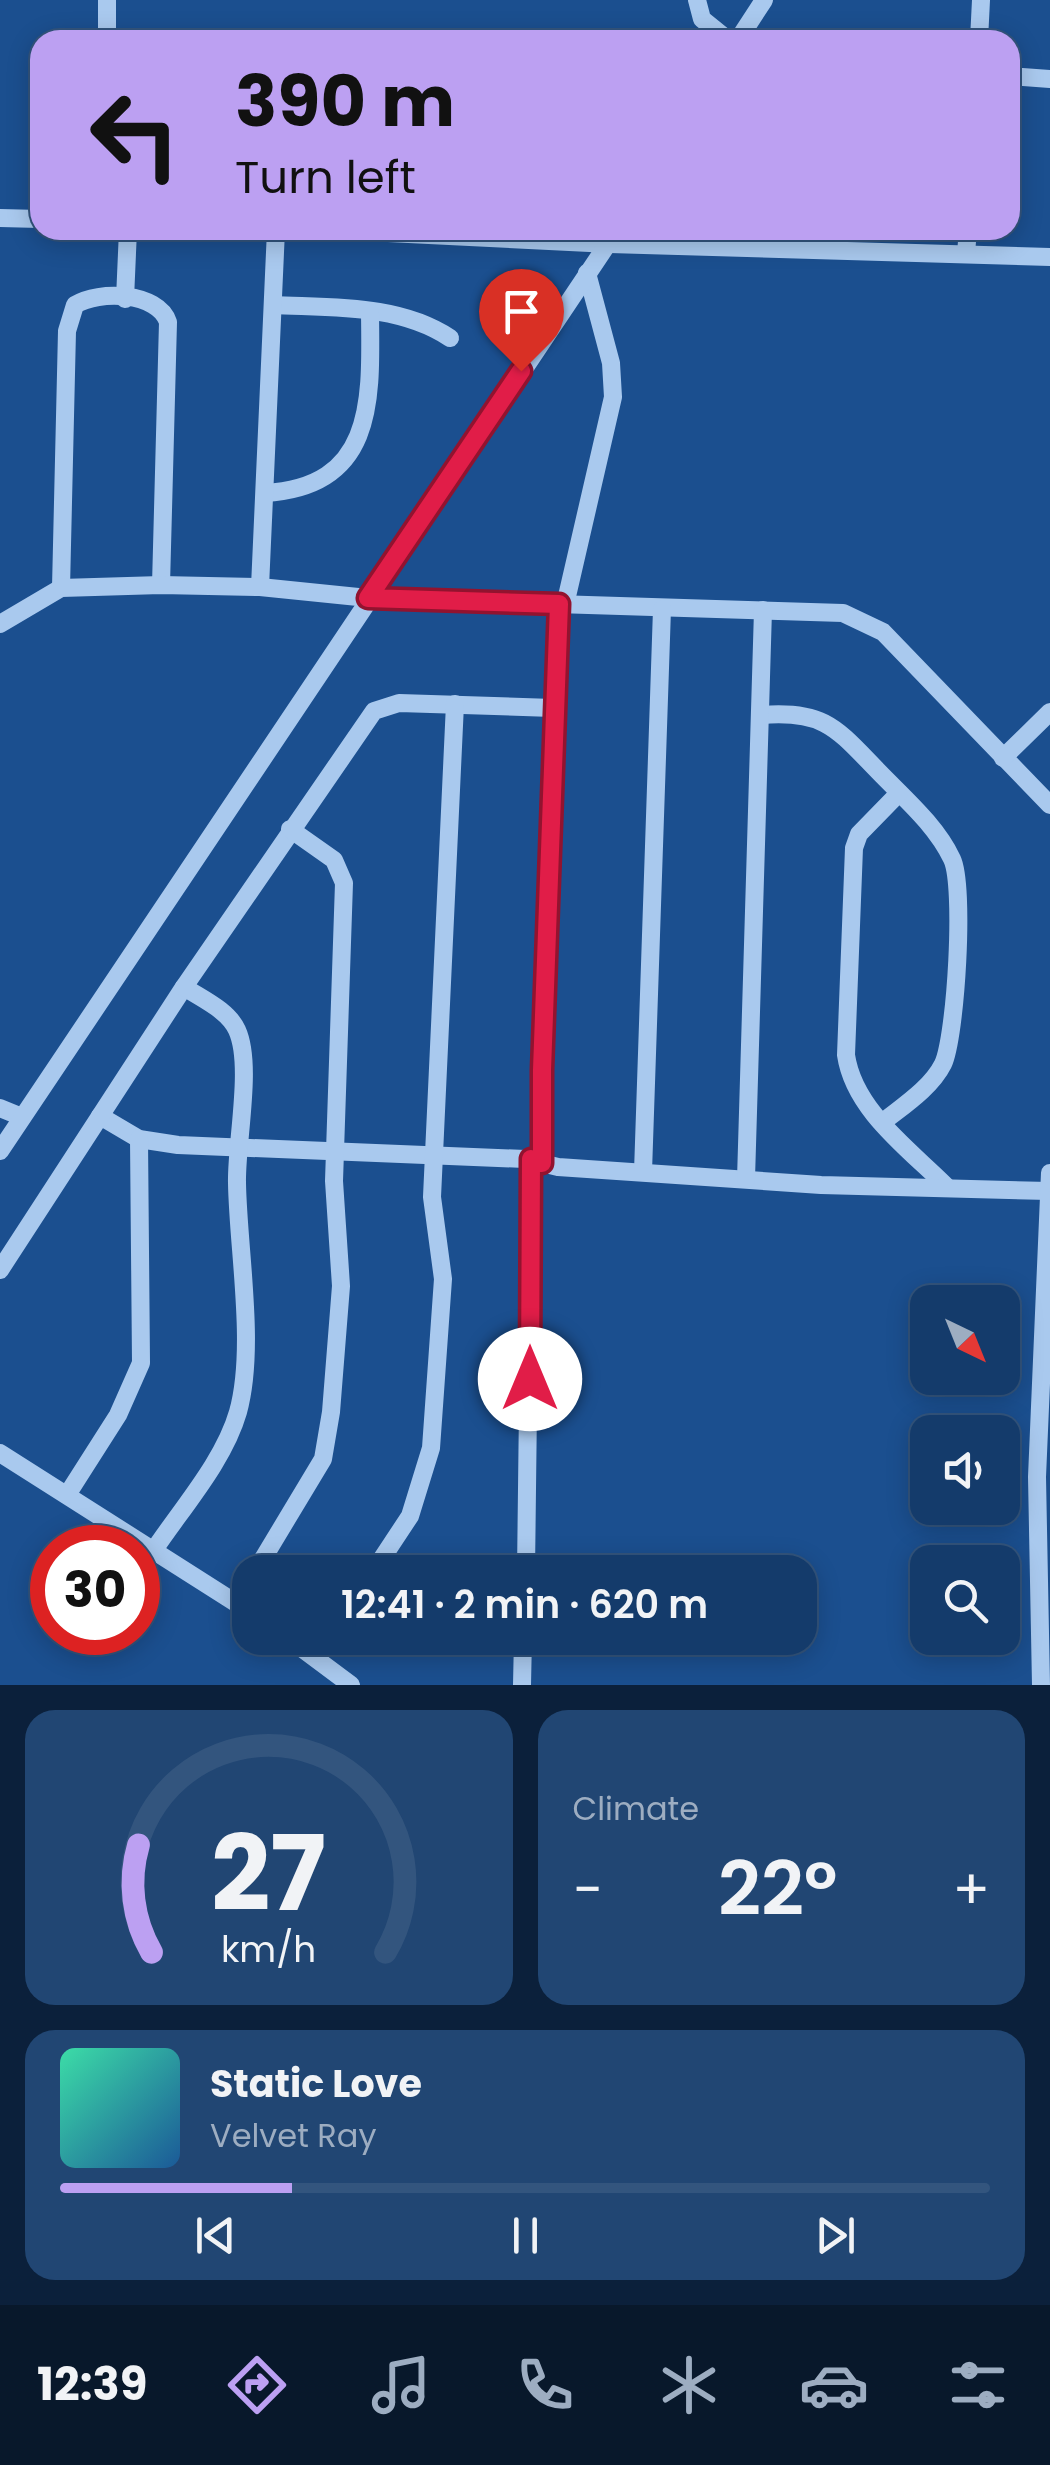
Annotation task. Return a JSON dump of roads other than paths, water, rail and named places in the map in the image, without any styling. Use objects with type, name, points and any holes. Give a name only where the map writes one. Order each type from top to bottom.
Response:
[{"type":"street","points":[[107,0],[107,30]]},
{"type":"street","points":[[698,0],[702,19],[716,30]]},
{"type":"street","points":[[744,30],[764,0]]},
{"type":"street","points":[[980,30],[982,0]]},
{"type":"street","points":[[1020,76],[1050,78]]},
{"type":"street","points":[[0,218],[30,219]]},
{"type":"street","points":[[125,299],[128,240]]},
{"type":"street","points":[[260,587],[276,240]]},
{"type":"street","points":[[0,1152],[612,240]]},
{"type":"street","points":[[680,240],[1050,256]]},
{"type":"street","points":[[966,253],[967,240]]},
{"type":"street","points":[[526,1555],[554,708],[562,604],[613,397],[611,363],[587,273]]},
{"type":"street","points":[[61,588],[70,312],[91,298],[157,304],[168,322],[160,585]]},
{"type":"street","points":[[273,304],[423,320],[450,338]]},
{"type":"street","points":[[265,493],[310,487],[325,480],[361,432],[370,397],[370,312]]},
{"type":"street","points":[[0,624],[61,588],[160,585],[260,587],[368,598],[827,611],[868,622],[1050,805]]},
{"type":"street","points":[[643,1172],[662,609]]},
{"type":"street","points":[[746,1179],[763,610]]},
{"type":"street","points":[[0,1270],[184,987],[374,710],[399,703],[554,708]]},
{"type":"street","points":[[384,1555],[410,1516],[430,1448],[443,1278],[432,1216],[455,704]]},
{"type":"street","points":[[1002,758],[1050,712]]},
{"type":"street","points":[[762,715],[818,716],[840,732],[945,844],[960,886],[951,1030],[943,1064],[916,1096],[882,1122]]},
{"type":"street","points":[[899,792],[859,834],[852,858],[846,1055],[852,1082],[882,1122],[946,1186]]},
{"type":"street","points":[[266,1555],[314,1477],[327,1443],[341,1286],[335,1152],[344,883],[334,860],[290,829]]},
{"type":"street","points":[[160,1540],[237,1414],[244,1371],[238,1146],[242,1071],[238,1032],[219,1009],[184,987]]},
{"type":"street","points":[[0,1108],[22,1117]]},
{"type":"street","points":[[100,1116],[140,1139],[1049,1195]]},
{"type":"street","points":[[67,1495],[118,1415],[141,1363],[140,1139]]},
{"type":"street","points":[[1041,1685],[1044,1622],[1037,1477],[1050,1173]]},
{"type":"street","points":[[0,1453],[114,1525]]},
{"type":"street","points":[[160,1554],[232,1600]]},
{"type":"street","points":[[314,1655],[351,1685]]},
{"type":"street","points":[[522,1685],[523,1655]]}]
